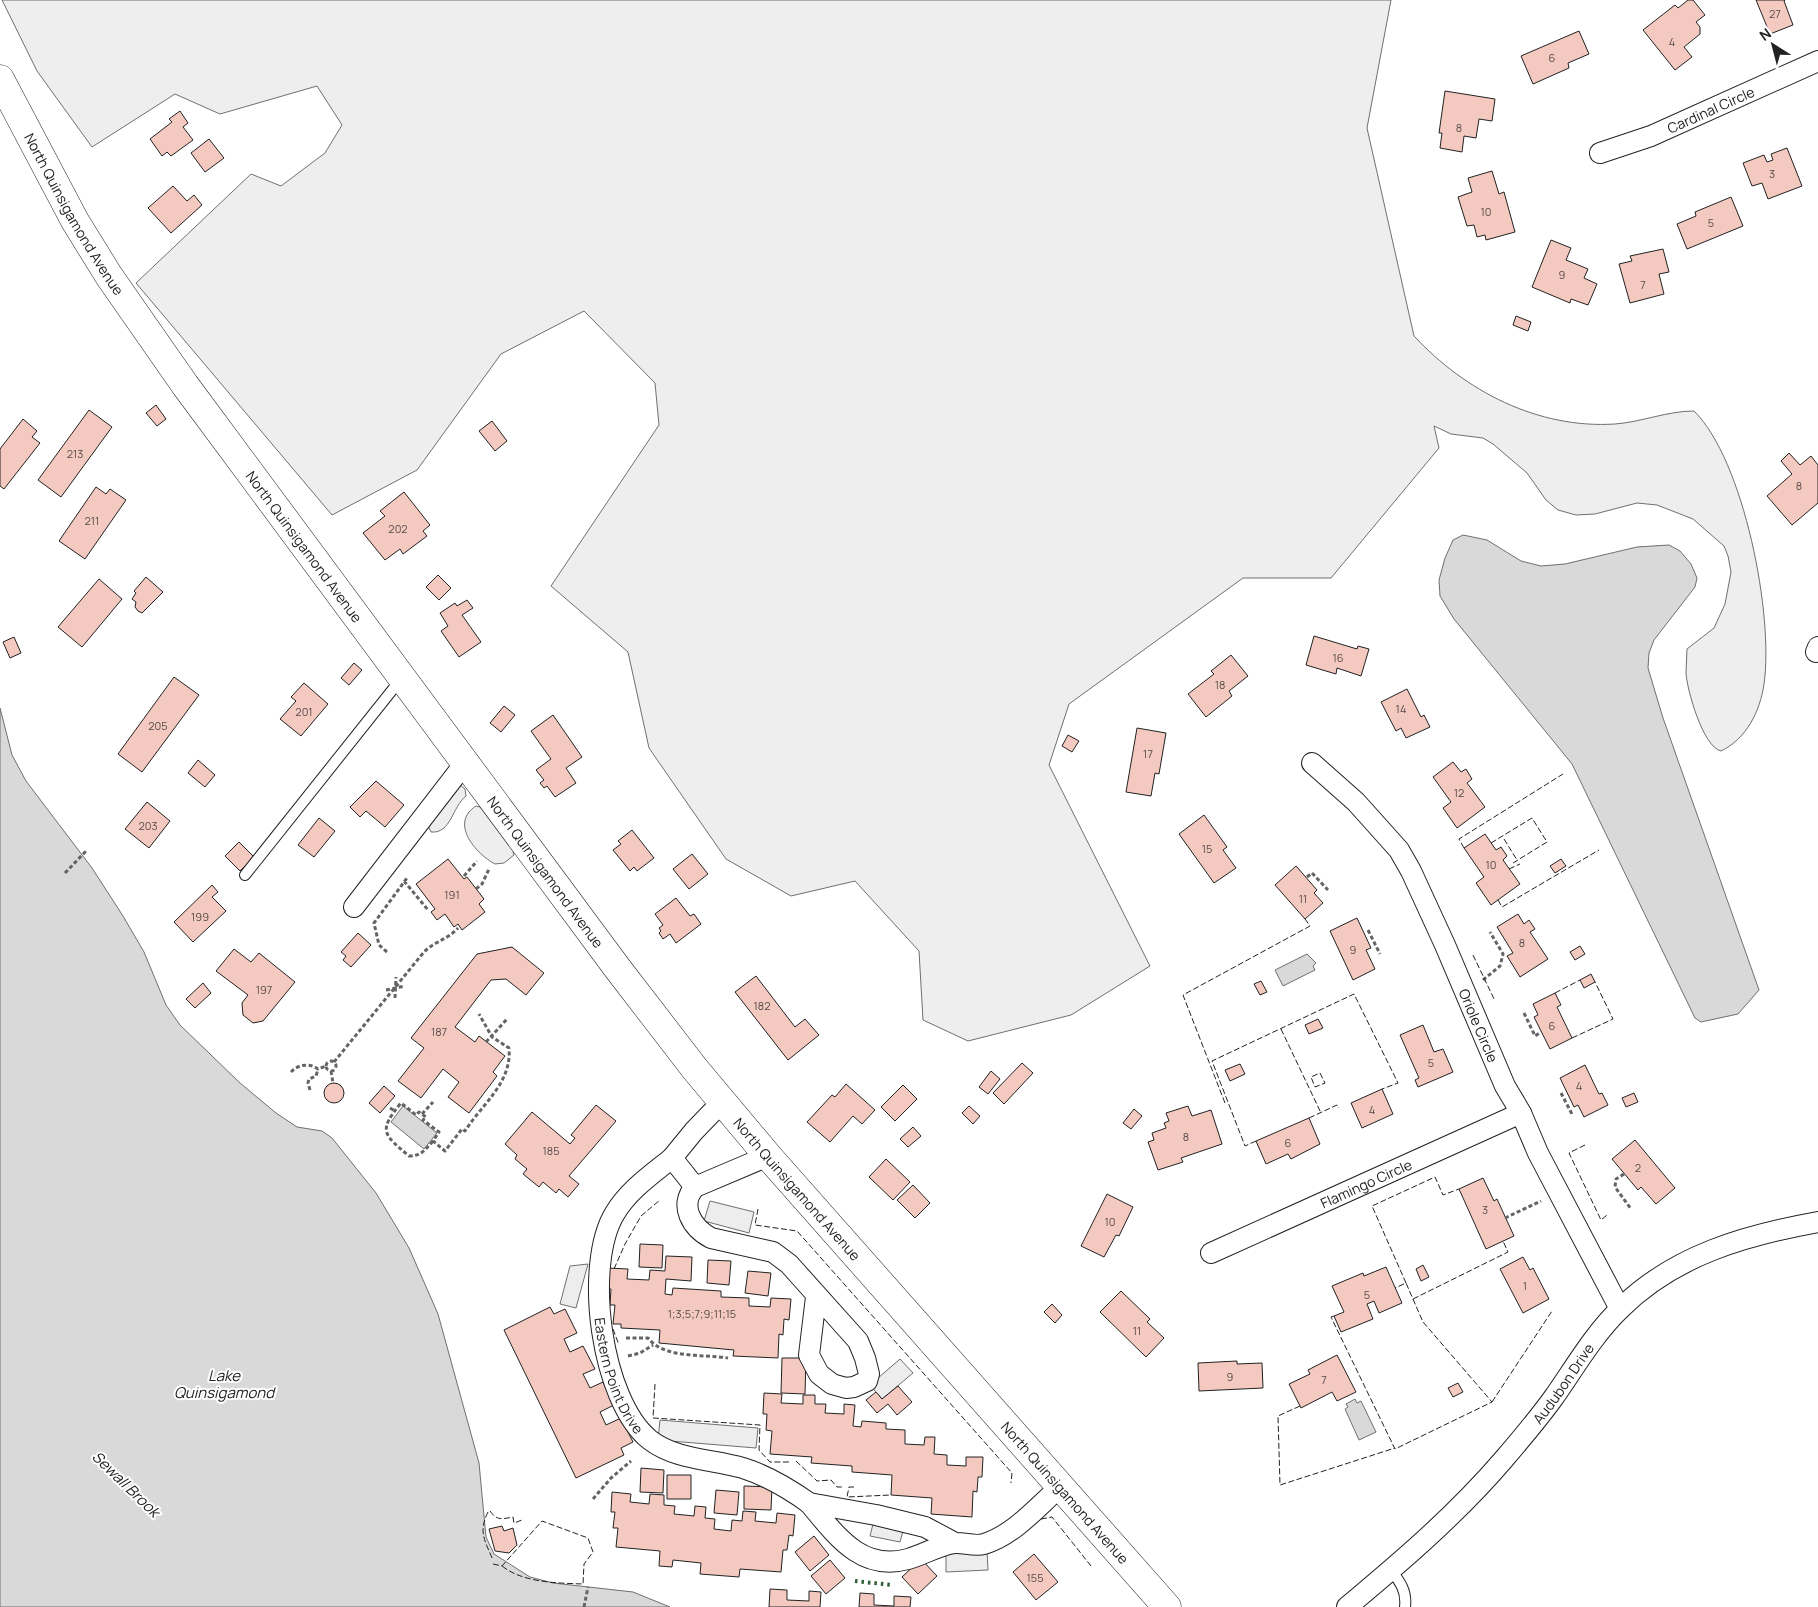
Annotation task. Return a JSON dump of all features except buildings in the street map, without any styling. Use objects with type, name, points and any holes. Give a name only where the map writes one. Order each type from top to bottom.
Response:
[{"type":"main road","name":"North Quinsigamond Avenue","points":[[0,78],[54,185],[109,276],[209,419],[618,970],[722,1102],[768,1156],[1167,1607]]},
{"type":"street","name":"Cardinal Circle","points":[[1600,153],[1659,132],[1818,61]]},
{"type":"street","points":[[354,907],[466,763]]},
{"type":"street","name":"Oriole Circle","points":[[1312,763],[1356,802],[1386,833],[1411,870],[1505,1086],[1620,1309]]},
{"type":"street","name":"Eastern Point Drive","points":[[722,1102],[694,1131],[672,1158],[630,1194],[614,1214],[606,1237],[599,1284],[600,1324],[608,1362],[619,1396],[627,1412],[648,1439],[668,1452],[736,1467],[765,1476],[787,1487],[809,1503],[838,1537],[854,1551],[876,1561],[894,1563],[955,1543],[983,1544],[994,1540],[1031,1514],[1060,1487]]},
{"type":"street","name":"Flamingo Circle","points":[[1211,1253],[1521,1114]]},
{"type":"street","points":[[768,1156],[695,1187],[688,1197],[688,1212],[702,1233],[711,1238],[773,1252],[790,1264],[816,1297]]},
{"type":"street","points":[[672,1158],[695,1187]]},
{"type":"street","name":"Audubon Drive","points":[[1347,1607],[1450,1517],[1493,1472],[1553,1398],[1595,1337],[1620,1309],[1673,1268],[1727,1242],[1774,1230],[1818,1222]]},
{"type":"street","name":"Eastern Point Drive","points":[[809,1503],[876,1514],[925,1527],[955,1543]]},
{"type":"lane","points":[[245,874],[402,678]]},
{"type":"lane","points":[[1391,1570],[1404,1590],[1406,1596],[1405,1607]]},
{"type":"path","points":[[65,873],[88,850]]},
{"type":"path","points":[[464,876],[477,861]]},
{"type":"path","points":[[476,889],[482,884],[489,869]]},
{"type":"path","points":[[1307,876],[1312,873],[1316,875],[1328,890]]},
{"type":"path","points":[[387,952],[379,945],[374,923],[406,879],[428,910]]},
{"type":"path","points":[[334,1062],[431,945],[437,941],[444,940],[458,928]]},
{"type":"path","points":[[1368,930],[1380,954]]},
{"type":"path","points":[[1482,980],[1500,966],[1503,954],[1490,932]]},
{"type":"path","points":[[395,998],[396,977]]},
{"type":"path","points":[[386,990],[405,986]]},
{"type":"path","points":[[1524,1013],[1535,1036],[1541,1032]]},
{"type":"path","points":[[433,1141],[445,1151],[462,1129],[465,1131],[504,1077],[510,1062],[509,1048],[492,1037],[479,1014]]},
{"type":"path","points":[[486,1042],[508,1018]]},
{"type":"path","points":[[291,1072],[301,1066],[314,1066],[318,1068],[326,1066],[328,1062],[334,1062]]},
{"type":"path","points":[[332,1071],[336,1068],[334,1062]]},
{"type":"path","points":[[326,1066],[332,1071],[333,1083]]},
{"type":"path","points":[[310,1090],[309,1079],[316,1076],[318,1068]]},
{"type":"path","points":[[1561,1093],[1573,1116]]},
{"type":"path","points":[[422,1114],[433,1102]]},
{"type":"path","points":[[402,1103],[416,1115],[419,1112],[426,1117],[423,1120],[439,1132],[423,1152],[417,1156],[409,1156],[388,1138],[385,1128],[387,1120],[395,1111],[402,1103]]},
{"type":"path","points":[[390,1108],[395,1111]]},
{"type":"path","points":[[1624,1174],[1616,1179],[1615,1188],[1631,1208]]},
{"type":"path","points":[[1505,1218],[1546,1198]]},
{"type":"path","points":[[626,1338],[648,1338],[653,1345],[674,1352],[728,1358]]},
{"type":"path","points":[[608,1362],[640,1353],[653,1345]]},
{"type":"path","points":[[594,1499],[611,1478],[631,1460]]},
{"type":"path","points":[[580,1604],[585,1607],[588,1586]]},
{"type":"shaded area","points":[[2,0],[1391,0],[1367,128],[1414,336],[1456,374],[1505,402],[1531,413],[1558,420],[1586,424],[1615,424],[1684,411],[1694,411],[1712,434],[1727,465],[1741,501],[1752,540],[1764,620],[1766,655],[1764,684],[1759,705],[1745,732],[1730,746],[1721,751],[1708,740],[1697,717],[1687,681],[1687,649],[1714,628],[1725,604],[1731,572],[1724,546],[1693,519],[1657,505],[1637,503],[1595,514],[1576,515],[1558,510],[1546,500],[1527,473],[1493,444],[1483,438],[1451,434],[1434,426],[1439,448],[1331,578],[1243,578],[1069,704],[1049,765],[1150,966],[1071,1015],[968,1041],[923,1020],[919,951],[855,881],[791,896],[726,859],[649,748],[628,652],[551,586],[659,425],[655,383],[584,311],[501,354],[417,470],[332,515],[136,283],[251,174],[281,186],[325,153],[342,125],[317,86],[220,114],[175,94],[92,147],[37,71]]},
{"type":"shaded area","points":[[459,784],[465,789],[466,796],[443,829],[431,832],[428,826]]},
{"type":"shaded area","points":[[476,806],[480,807],[513,851],[514,855],[504,863],[495,864],[480,853],[468,838],[465,821],[468,813]]},
{"type":"shaded area","points":[[710,1201],[754,1212],[749,1233],[704,1221]]},
{"type":"shaded area","points":[[588,1264],[576,1308],[560,1304],[570,1266]]},
{"type":"shaded area","points":[[900,1359],[913,1373],[882,1399],[870,1385]]},
{"type":"shaded area","points":[[660,1420],[758,1428],[756,1448],[658,1440]]},
{"type":"shaded area","points":[[874,1520],[904,1527],[900,1542],[870,1536]]},
{"type":"shaded area","points":[[987,1550],[988,1570],[946,1572],[946,1552]]},
{"type":"water","points":[[1463,535],[1487,540],[1521,561],[1541,566],[1565,564],[1637,547],[1669,545],[1680,551],[1691,564],[1697,578],[1695,587],[1654,640],[1649,653],[1648,668],[1663,718],[1759,990],[1738,1014],[1701,1022],[1695,1018],[1572,764],[1454,619],[1440,596],[1439,580],[1445,558],[1453,540]]},
{"type":"water","name":"Lake Quinsigamond","points":[[0,708],[12,755],[26,781],[92,868],[123,916],[144,952],[166,1005],[180,1025],[240,1083],[276,1113],[297,1127],[322,1131],[332,1138],[376,1193],[409,1248],[438,1314],[479,1463],[486,1537],[494,1554],[530,1577],[553,1583],[633,1592],[670,1607],[0,1607]]},
{"type":"water","points":[[1307,954],[1316,963],[1313,966],[1315,970],[1283,986],[1275,970]]},
{"type":"water","points":[[403,1106],[437,1133],[424,1149],[391,1122]]},
{"type":"water","points":[[1355,1399],[1357,1403],[1361,1401],[1376,1432],[1359,1440],[1345,1409],[1348,1407],[1346,1404]]},
{"type":"hedge","points":[[855,1581],[892,1585]]},
{"type":"fence","points":[[1464,848],[1459,839],[1563,774]]},
{"type":"fence","points":[[1491,843],[1532,818],[1547,842],[1513,863]]},
{"type":"fence","points":[[1504,839],[1517,860]]},
{"type":"fence","points":[[1498,900],[1502,907],[1599,850]]},
{"type":"fence","points":[[1509,869],[1520,864]]},
{"type":"fence","points":[[1225,1103],[1183,995],[1310,926],[1305,919]]},
{"type":"fence","points":[[1473,955],[1495,1001]]},
{"type":"fence","points":[[1555,993],[1580,980]]},
{"type":"fence","points":[[1572,1038],[1613,1019],[1595,982]]},
{"type":"fence","points":[[1256,1141],[1245,1146],[1212,1061],[1354,994],[1398,1083],[1382,1089]]},
{"type":"fence","points":[[1281,1029],[1321,1113]]},
{"type":"fence","points":[[1320,1073],[1325,1083],[1315,1087],[1311,1077],[1320,1073]]},
{"type":"fence","points":[[1309,1118],[1337,1105],[1339,1108]]},
{"type":"fence","points":[[1585,1145],[1569,1153],[1601,1220],[1607,1215]]},
{"type":"fence","points":[[1406,1283],[1372,1206],[1435,1177],[1443,1195],[1459,1189]]},
{"type":"fence","points":[[614,1269],[625,1244],[641,1216],[660,1200]]},
{"type":"fence","points":[[758,1209],[755,1225],[797,1231],[1012,1473],[1011,1483]]},
{"type":"fence","points":[[1413,1299],[1508,1252],[1503,1241]]},
{"type":"fence","points":[[1334,1316],[1331,1317],[1395,1449],[1492,1402],[1423,1322],[1406,1283],[1395,1288]]},
{"type":"fence","points":[[1492,1402],[1552,1311]]},
{"type":"fence","points":[[613,1329],[619,1345]]},
{"type":"fence","points":[[655,1384],[653,1418],[760,1425],[759,1450],[770,1462],[791,1462]]},
{"type":"fence","points":[[1300,1406],[1278,1416],[1280,1485],[1395,1448]]},
{"type":"fence","points":[[796,1461],[817,1481],[831,1480],[837,1487],[844,1487]]},
{"type":"fence","points":[[854,1487],[849,1487],[847,1497],[891,1495]]},
{"type":"fence","points":[[490,1511],[500,1518],[513,1517],[514,1523],[522,1520]]},
{"type":"fence","points":[[488,1512],[483,1525],[483,1531],[485,1542],[493,1560]]},
{"type":"fence","points":[[1041,1519],[1052,1517],[1091,1566]]},
{"type":"fence","points":[[493,1564],[502,1566],[542,1521],[588,1538],[593,1552],[584,1564],[583,1584],[530,1579],[510,1572],[502,1566]]},
{"type":"water label","name":"Sewall Brook","points":[[126,1484]]}]
